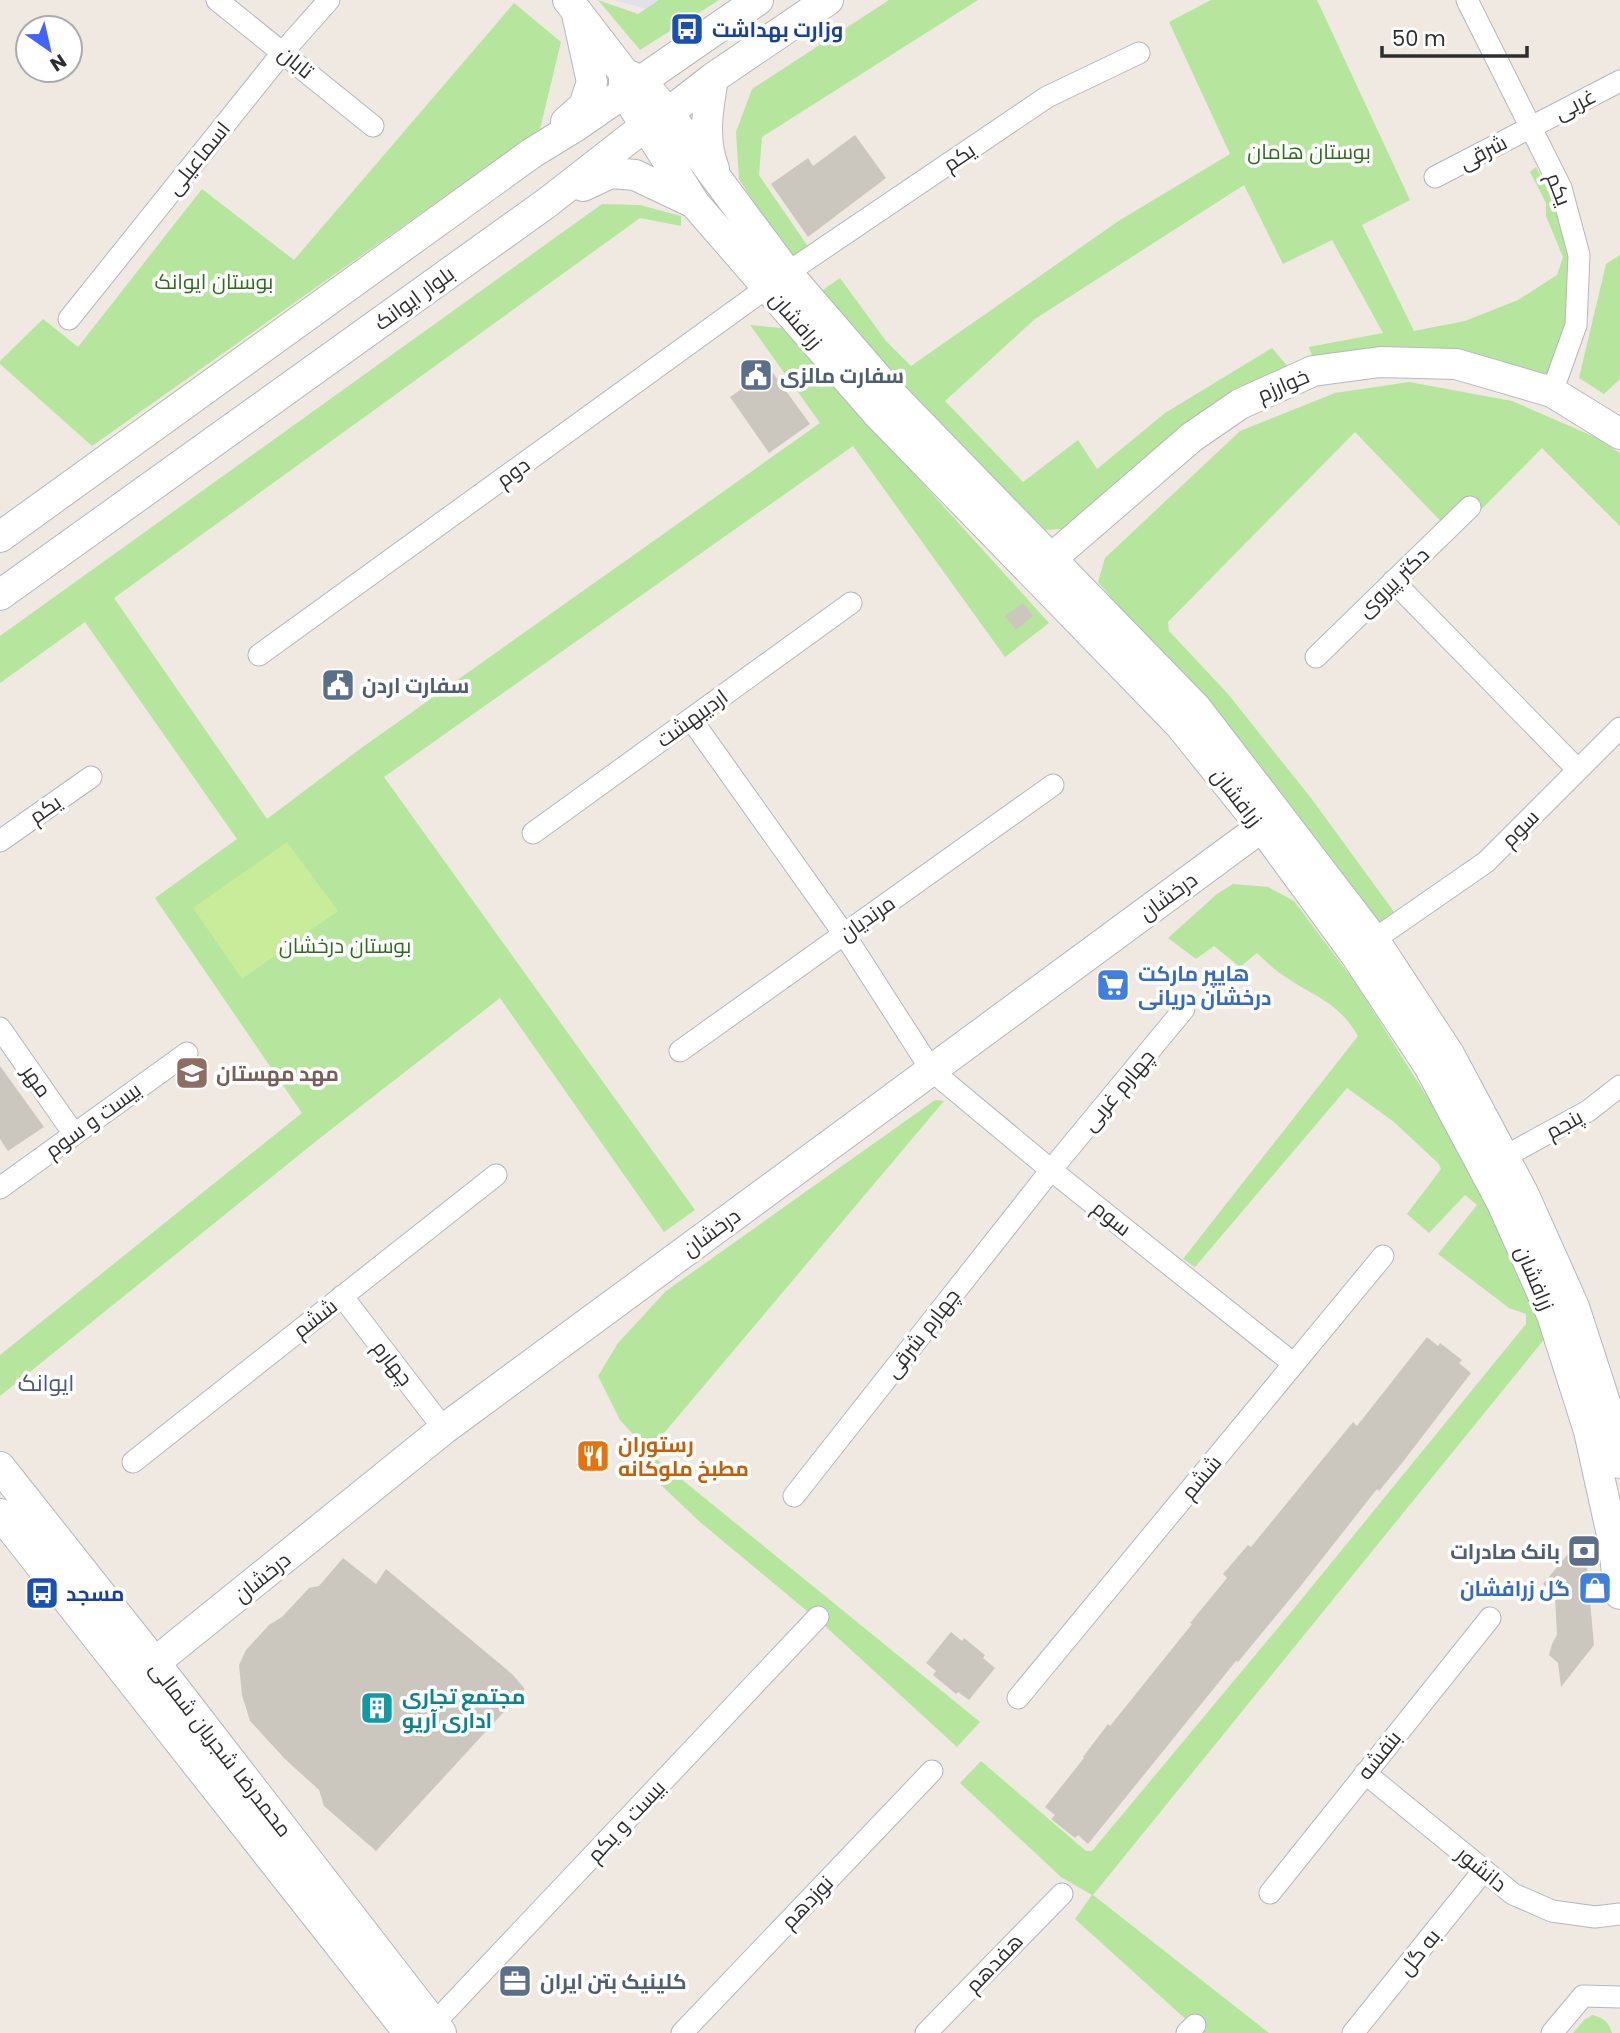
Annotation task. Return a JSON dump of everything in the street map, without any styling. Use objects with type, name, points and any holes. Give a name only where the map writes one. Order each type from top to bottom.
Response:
[{"type":"street","name":"تابان","points":[[217,0],[373,126]]},
{"type":"street","name":"اسماعیلی","points":[[69,319],[283,51],[329,0]]},
{"type":"street","points":[[0,537],[630,82],[758,0]]},
{"type":"street","name":"بلوار ایوانک","points":[[0,595],[548,202],[713,78],[828,0]]},
{"type":"street","name":"یکم","points":[[1467,0],[1561,188],[1579,255],[1577,325],[1552,392]]},
{"type":"street","points":[[572,4],[656,120]]},
{"type":"street","points":[[532,153],[584,106],[592,82],[572,4]]},
{"type":"street","name":"یکم","points":[[777,281],[1047,97],[1139,53]]},
{"type":"street","points":[[713,78],[706,119],[709,156],[721,186]]},
{"type":"street","name":"غربی","points":[[1531,127],[1620,81]]},
{"type":"street","name":"زرافشان","points":[[656,120],[695,204],[777,281]]},
{"type":"street","name":"زرافشان","points":[[656,120],[721,186],[777,281],[876,412],[1043,566],[1180,725],[1270,821],[1364,947],[1449,1054],[1524,1193],[1574,1307],[1616,1424],[1620,1462]]},
{"type":"street","name":"شرقی","points":[[1435,177],[1531,127]]},
{"type":"street","points":[[548,202],[611,173],[635,175],[695,204]]},
{"type":"street","name":"دوم","points":[[258,655],[777,281]]},
{"type":"street","name":"خوارزم","points":[[1043,566],[1192,437],[1240,404],[1312,371],[1380,362],[1456,365],[1552,392],[1620,434]]},
{"type":"street","name":"دکتر پیروی","points":[[1316,657],[1470,507]]},
{"type":"street","points":[[1393,581],[1578,770]]},
{"type":"street","name":"اردیبهشت","points":[[533,833],[851,603]]},
{"type":"street","name":"سوم","points":[[691,719],[844,934],[932,1070],[1051,1170],[1294,1364]]},
{"type":"street","name":"سوم","points":[[1364,947],[1486,862],[1620,728]]},
{"type":"street","name":"یکم","points":[[0,841],[90,776]]},
{"type":"street","name":"مرنديان","points":[[680,1051],[1053,785]]},
{"type":"street","name":"درخشان","points":[[132,1681],[444,1429],[1270,821]]},
{"type":"street","name":"زرافشان","points":[[1364,947],[1502,1203],[1552,1315],[1589,1431],[1612,1535],[1620,1594]]},
{"type":"street","name":"چهارم غربی","points":[[1051,1170],[1184,1009]]},
{"type":"street","name":"مهر","points":[[0,1028],[74,1134]]},
{"type":"street","name":"بیست و سوم","points":[[0,1188],[187,1053]]},
{"type":"street","name":"پنجم","points":[[1504,1157],[1588,1111],[1620,1086]]},
{"type":"street","name":"چهارم شرقی","points":[[794,1496],[1051,1170]]},
{"type":"street","name":"ششم","points":[[133,1462],[496,1175]]},
{"type":"street","name":"ششم","points":[[1018,1698],[1383,1256]]},
{"type":"street","name":"چهارم","points":[[342,1296],[444,1429]]},
{"type":"street","name":"محمدرضا شجریان شمالی","points":[[0,1467],[155,1663],[427,2031]]},
{"type":"street","name":"محمدرضا شجریان شمالی","points":[[0,1514],[132,1681],[427,2031]]},
{"type":"street","name":"بیست و یکم","points":[[427,2031],[818,1617]]},
{"type":"street","name":"بنفشه","points":[[1270,1893],[1490,1618]]},
{"type":"street","name":"نوزدهم","points":[[682,2033],[932,1771]]},
{"type":"street","name":"دانشور","points":[[1365,1773],[1513,1894],[1552,1910],[1595,1917],[1620,1914]]},
{"type":"street","name":"به گل","points":[[1353,2033],[1484,1870]]},
{"type":"street","name":"هفدهم","points":[[926,2033],[1062,1894]]},
{"type":"street","points":[[1552,2033],[1583,1996],[1620,1997]]},
{"type":"shaded area","points":[[614,0],[665,0],[650,10]]},
{"type":"green space","points":[[598,0],[638,14],[659,0],[719,0],[640,50]]},
{"type":"green space","points":[[889,0],[978,0],[762,137],[759,175],[809,248],[790,259],[739,179],[736,132],[752,89]]},
{"type":"green space","name":"بوستان هامان","points":[[1211,0],[1317,0],[1410,200],[1362,225],[1414,331],[1465,321],[1518,300],[1557,275],[1563,257],[1546,216],[1546,203],[1530,172],[1536,167],[1558,209],[1574,275],[1567,331],[1543,382],[1315,364],[1309,347],[1383,333],[1332,240],[1283,264],[1244,185],[1035,319],[945,401],[1023,482],[1078,440],[1097,469],[1165,413],[1272,348],[1295,375],[1078,528],[1044,530],[904,393],[820,292],[840,278],[886,341],[911,366],[1120,220],[1230,154],[1169,22]]},
{"type":"green space","name":"بوستان ایوانک","points":[[514,3],[561,42],[540,129],[92,446],[0,364],[43,319],[78,347],[202,189],[294,260]]},
{"type":"green space","name":"بوستان درخشان","points":[[602,204],[640,205],[681,216],[681,226],[640,218],[114,598],[267,819],[360,749],[820,423],[750,325],[782,328],[1049,623],[1005,657],[853,446],[384,777],[695,1210],[664,1232],[500,998],[320,1138],[0,1396],[0,1355],[302,1113],[155,898],[237,839],[85,622],[0,683],[0,636]]},
{"type":"green space","points":[[1620,255],[1620,379],[1604,394],[1579,378],[1606,264]]},
{"type":"green space","points":[[1409,382],[1512,401],[1595,437],[1620,453],[1620,526],[1542,448],[1455,536],[1355,432],[1168,622],[1169,631],[1228,694],[1311,798],[1397,916],[1379,927],[1170,666],[1098,582],[1105,558],[1240,431],[1335,393]]},
{"type":"green space","points":[[287,842],[338,911],[242,979],[193,908]]},
{"type":"green space","points":[[1233,884],[1268,887],[1294,901],[1354,981],[1433,1106],[1493,1213],[1546,1337],[1093,1895],[1269,2033],[1201,2033],[1075,1919],[1092,1895],[1061,1877],[960,1783],[981,1761],[1086,1851],[1092,1851],[1526,1324],[1526,1314],[1509,1308],[1438,1254],[1477,1205],[1465,1195],[1429,1233],[1407,1214],[1441,1169],[1439,1164],[1394,1122],[1347,1088],[1195,1267],[1183,1259],[1358,1036],[1335,1008],[1283,975],[1257,953],[1240,967],[1214,946],[1196,959],[1168,938],[1217,894]]},
{"type":"green space","points":[[935,1100],[944,1101],[648,1452],[980,1722],[957,1747],[825,1626],[700,1522],[644,1469],[641,1443],[620,1420],[598,1376],[618,1343],[666,1291]]},
{"type":"green space","points":[[1593,2015],[1605,2021],[1612,2033],[1573,2033],[1584,2020]]},
{"type":"building","points":[[855,135],[886,178],[808,237],[771,184],[808,158],[813,166]]},
{"type":"building","points":[[770,369],[810,424],[769,453],[730,397]]},
{"type":"building","points":[[1023,603],[1033,616],[1016,630],[1005,616]]},
{"type":"building","points":[[0,1066],[44,1127],[8,1151],[0,1139]]},
{"type":"building","points":[[1427,1337],[1438,1346],[1440,1343],[1462,1360],[1459,1363],[1471,1373],[1402,1463],[1379,1491],[1377,1489],[1088,1844],[1078,1835],[1075,1838],[1051,1819],[1055,1815],[1045,1807],[1108,1724],[1110,1726],[1192,1624],[1190,1623],[1227,1578],[1223,1574],[1248,1545],[1251,1547],[1353,1422],[1357,1426]]},
{"type":"building","points":[[1584,1535],[1594,1645],[1561,1687],[1558,1663],[1549,1655],[1557,1635],[1555,1595],[1543,1584]]},
{"type":"building","name":"مجتمع تجاری اداری آريو","points":[[343,1558],[376,1584],[386,1569],[512,1674],[525,1689],[376,1851],[324,1806],[319,1790],[285,1759],[250,1721],[242,1695],[239,1665],[246,1650],[309,1588],[319,1586]]},
{"type":"building","points":[[951,1632],[962,1641],[964,1638],[985,1655],[983,1658],[995,1668],[969,1700],[958,1692],[956,1694],[933,1675],[936,1671],[926,1663]]},
{"type":"place","name":"وزارت بهداشت","points":[[687,29]]},
{"type":"place","name":"سفارت مالزی","points":[[756,375]]},
{"type":"place","name":"سفارت اردن","points":[[338,685]]},
{"type":"place","name":"هایپر مارکت درخشان دریانی","points":[[1113,985]]},
{"type":"place","name":"مهد مهستان","points":[[192,1073]]},
{"type":"place","name":"رستوران مطبخ ملوکانه","points":[[593,1456]]},
{"type":"place","name":"بانک صادرات","points":[[1584,1551]]},
{"type":"place","name":"گل زرافشان","points":[[1595,1588]]},
{"type":"place","name":"مسجد","points":[[42,1593]]},
{"type":"place","name":"مجتمع تجاری اداری آريو","points":[[377,1708]]},
{"type":"place","name":"کلینیک بتن ایران","points":[[515,1981]]},
{"type":"district","name":"ایوانک","points":[[46,1383]]}]
